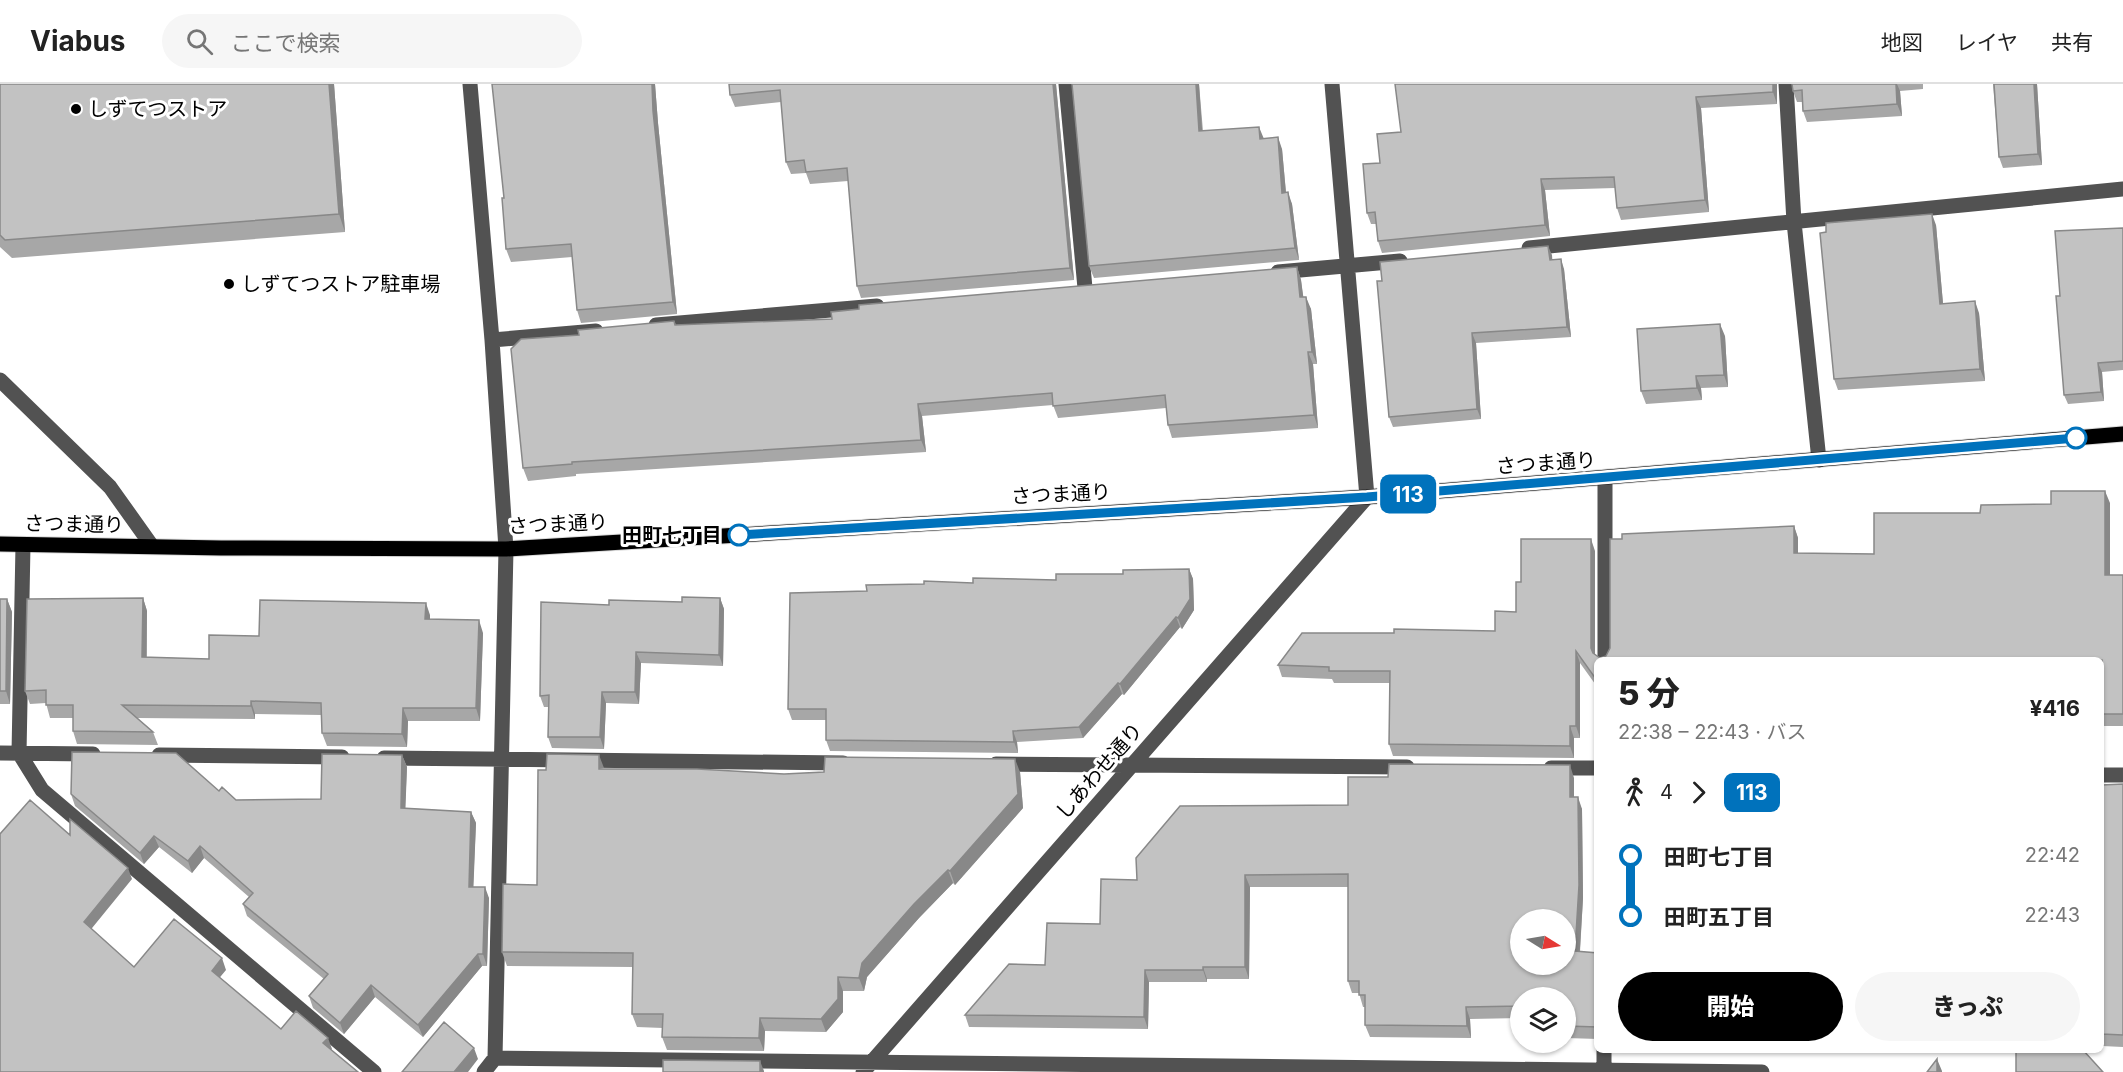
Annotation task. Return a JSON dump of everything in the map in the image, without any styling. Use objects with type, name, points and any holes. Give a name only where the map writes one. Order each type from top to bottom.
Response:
[{"type":"main road","name":"さつま通り","points":[[0,544],[506,549],[1367,497],[1605,479],[2123,434]]},
{"type":"street","points":[[470,84],[492,340],[506,549],[495,1058],[484,1072]]},
{"type":"street","points":[[1066,84],[1085,288]]},
{"type":"street","points":[[1332,84],[1367,497]]},
{"type":"street","points":[[1786,84],[1794,222],[1819,460]]},
{"type":"street","points":[[1512,250],[2123,189]]},
{"type":"street","points":[[1264,273],[1418,259]]},
{"type":"street","points":[[646,326],[895,305]]},
{"type":"street","points":[[492,340],[610,329]]},
{"type":"street","points":[[0,380],[110,488],[152,546]]},
{"type":"street","points":[[1605,479],[1605,657]]},
{"type":"street","name":"しあわせ通り","points":[[867,1067],[1367,497]]},
{"type":"street","points":[[23,545],[20,753],[42,789],[374,1072]]},
{"type":"street","points":[[0,753],[114,754]]},
{"type":"street","points":[[149,755],[859,763]]},
{"type":"street","points":[[978,764],[1418,767]]},
{"type":"street","points":[[1538,768],[1594,768]]},
{"type":"street","points":[[2104,775],[2123,775]]},
{"type":"street","points":[[1604,1053],[1604,1070]]},
{"type":"street","points":[[495,1058],[867,1067],[1762,1072]]},
{"type":"building","points":[[0,84],[329,84],[339,214],[5,240],[0,235]]},
{"type":"building","points":[[492,84],[652,84],[673,302],[577,310],[571,244],[506,249],[502,198],[504,198]]},
{"type":"building","points":[[729,84],[1053,84],[1070,268],[857,286],[847,168],[806,172],[804,160],[786,162],[780,90],[730,95]]},
{"type":"building","points":[[1072,84],[1196,84],[1199,131],[1259,127],[1260,139],[1278,137],[1282,193],[1288,192],[1295,248],[1089,266]]},
{"type":"building","points":[[1395,84],[1773,84],[1773,92],[1696,97],[1705,200],[1617,208],[1614,177],[1541,179],[1545,225],[1378,241],[1375,212],[1367,213],[1363,164],[1380,163],[1377,134],[1401,132]]},
{"type":"building","points":[[1792,84],[1896,84],[1897,104],[1803,111],[1802,90],[1793,91]]},
{"type":"building","points":[[1994,84],[2034,84],[2038,154],[1999,157]]},
{"type":"building","points":[[1932,214],[1940,304],[1975,301],[1980,369],[1834,379],[1820,233],[1826,232],[1826,223]]},
{"type":"building","points":[[2123,228],[2123,361],[2098,363],[2101,392],[2064,395],[2056,296],[2060,296],[2055,231]]},
{"type":"building","points":[[1548,246],[1550,260],[1561,259],[1567,327],[1472,333],[1477,409],[1389,417],[1377,281],[1382,281],[1380,262]]},
{"type":"building","points":[[1297,267],[1300,297],[1306,297],[1312,352],[1308,352],[1314,415],[1168,425],[1165,395],[1053,406],[1052,393],[918,404],[921,440],[572,462],[572,464],[523,468],[511,349],[521,339],[579,335],[578,330],[674,321],[675,325],[832,319],[831,312],[859,309],[859,305]]},
{"type":"building","points":[[1720,324],[1724,375],[1696,376],[1697,388],[1641,391],[1637,329]]},
{"type":"building","points":[[2051,491],[2105,491],[2105,575],[2123,575],[2123,714],[2104,714],[2104,657],[1603,657],[1610,648],[1610,539],[1622,539],[1622,534],[1794,526],[1794,553],[1874,554],[1874,513],[1980,513],[1981,505],[2051,504]]},
{"type":"building","points":[[1521,539],[1591,539],[1591,648],[1599,657],[1594,657],[1594,676],[1576,651],[1576,726],[1570,726],[1570,746],[1389,744],[1390,671],[1329,671],[1329,667],[1278,665],[1302,633],[1394,633],[1394,629],[1495,631],[1495,611],[1516,612],[1516,582],[1521,582]]},
{"type":"building","points":[[1189,569],[1190,599],[1178,618],[1176,617],[1120,684],[1118,683],[1079,727],[1013,731],[1014,742],[826,740],[826,709],[788,709],[790,593],[867,591],[866,585],[924,584],[924,581],[973,583],[973,578],[1056,580],[1056,574],[1123,574],[1123,570]]},
{"type":"building","points":[[682,597],[720,598],[719,655],[636,652],[635,692],[602,692],[600,737],[548,737],[549,695],[540,696],[541,602],[609,605],[609,600],[682,602]]},
{"type":"building","points":[[143,598],[142,657],[209,659],[209,635],[259,636],[260,600],[426,603],[425,619],[479,620],[476,708],[403,708],[402,734],[322,733],[321,703],[251,701],[251,706],[122,705],[153,732],[73,731],[73,705],[46,705],[46,690],[25,691],[27,599]]},
{"type":"building","points":[[0,599],[7,599],[6,691],[0,691]]},
{"type":"building","points":[[72,752],[176,753],[219,791],[222,787],[236,800],[321,799],[322,754],[402,755],[401,808],[471,812],[469,887],[485,887],[483,954],[478,954],[418,1025],[371,985],[340,1023],[309,996],[328,974],[243,904],[253,893],[200,846],[188,861],[154,836],[140,853],[71,794]]},
{"type":"building","points":[[547,754],[599,755],[599,769],[697,769],[784,774],[824,772],[825,757],[1015,759],[1018,794],[950,871],[948,870],[914,904],[862,963],[859,978],[838,977],[838,999],[821,1019],[760,1018],[759,1038],[662,1037],[663,1014],[632,1014],[633,953],[502,952],[503,884],[537,885],[538,770],[546,770]]},
{"type":"building","points":[[1389,764],[1570,765],[1570,797],[1578,797],[1579,885],[1576,934],[1576,909],[1510,909],[1510,975],[1576,975],[1576,951],[1594,953],[1594,1027],[1576,1026],[1576,987],[1510,987],[1510,1006],[1466,1007],[1467,1026],[1365,1025],[1365,995],[1359,995],[1359,981],[1348,981],[1348,874],[1245,875],[1245,967],[1145,970],[1144,1017],[965,1015],[1009,964],[1045,965],[1047,923],[1100,924],[1101,879],[1137,880],[1136,858],[1180,806],[1348,805],[1348,777],[1388,777]]},
{"type":"building","points":[[2123,784],[2123,1035],[2104,1034],[2104,785]]},
{"type":"building","points":[[30,800],[70,835],[70,819],[128,868],[84,922],[134,967],[174,919],[222,958],[212,971],[281,1029],[296,1011],[328,1038],[323,1043],[358,1072],[0,1072],[0,834]]},
{"type":"building","points":[[444,1022],[474,1048],[454,1072],[402,1072]]},
{"type":"building","points":[[2016,1053],[2086,1053],[2103,1072],[2016,1072]]},
{"type":"building","points":[[1937,1059],[1937,1072],[1927,1072]]},
{"type":"building","points":[[663,1060],[760,1061],[760,1072],[663,1072]]},
{"type":"bus line","name":"113","points":[[739,535],[1367,497],[2076,438]]},
{"type":"place","name":"しずてつストア","points":[[76,109]]},
{"type":"place","name":"しずてつストア駐車場","points":[[229,284]]},
{"type":"place","name":"田町七丁目","points":[[739,535]]}]
